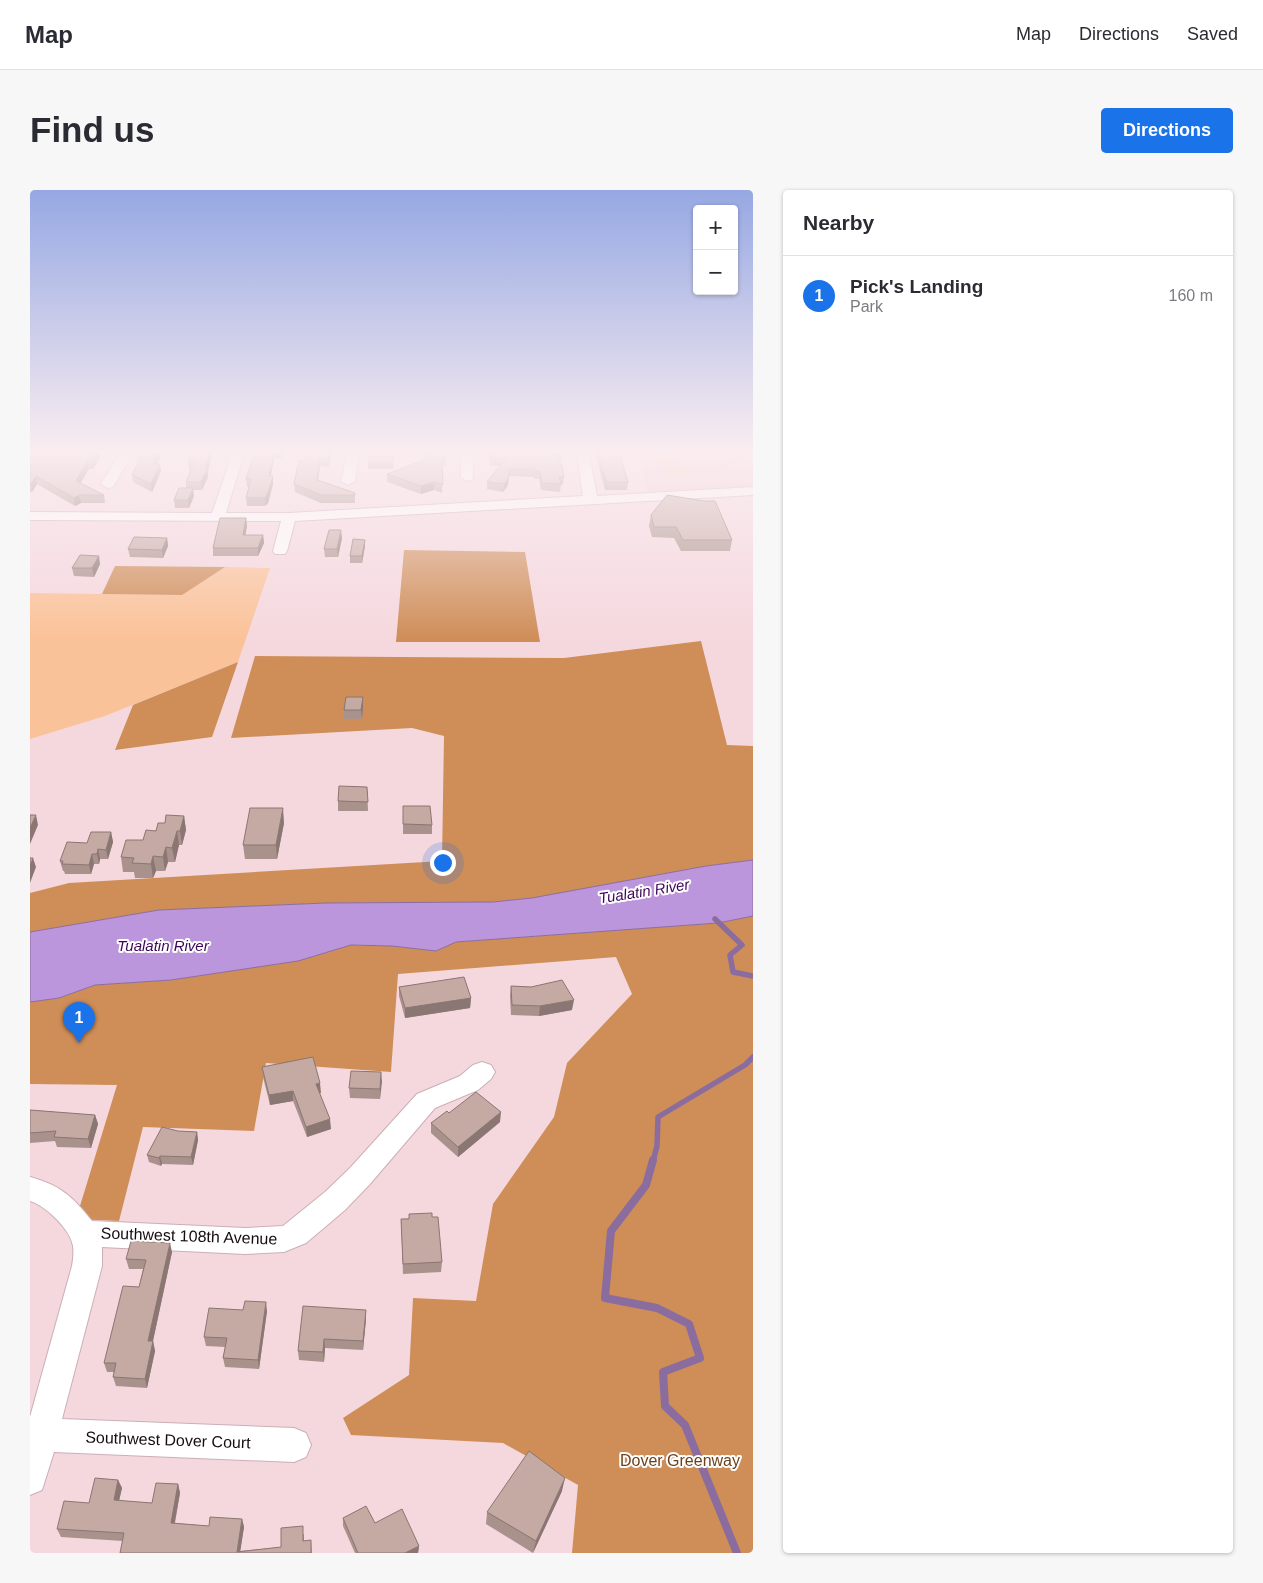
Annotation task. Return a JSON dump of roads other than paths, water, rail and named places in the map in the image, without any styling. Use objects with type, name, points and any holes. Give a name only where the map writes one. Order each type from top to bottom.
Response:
[{"type":"street","points":[[216,518],[218,513]]},
{"type":"street","points":[[30,516],[289,518],[380,513]]},
{"type":"street","points":[[280,551],[289,518]]},
{"type":"street","name":"Southwest 108th Avenue","points":[[30,1478],[87,1266],[88,1247],[84,1233],[246,1240],[284,1239],[296,1234],[335,1201],[360,1176],[426,1101],[469,1082],[482,1072]]},
{"type":"street","points":[[30,1190],[45,1193],[68,1212],[84,1233]]},
{"type":"street","name":"Southwest Dover Court","points":[[42,1435],[294,1445]]},
{"type":"water","name":"Tualatin River","points":[[753,860],[753,916],[718,923],[456,942],[436,951],[392,946],[351,945],[298,961],[171,980],[95,985],[59,998],[30,1002],[30,932],[159,910],[326,903],[493,902],[532,898],[706,866]]},
{"type":"waterway","points":[[715,919],[742,945],[730,955],[733,972],[753,976]]},
{"type":"waterway","points":[[653,1161],[657,1146],[658,1117],[745,1065],[753,1057]]},
{"type":"waterway","points":[[653,1160],[646,1185],[611,1231],[605,1298],[657,1308],[689,1324],[700,1358],[663,1372],[665,1406],[685,1425],[737,1553]]},
{"type":"place","name":"Pick's Landing","points":[[79,1043]]},
{"type":"park label","name":"Dover Greenway","points":[[680,1460]]}]
